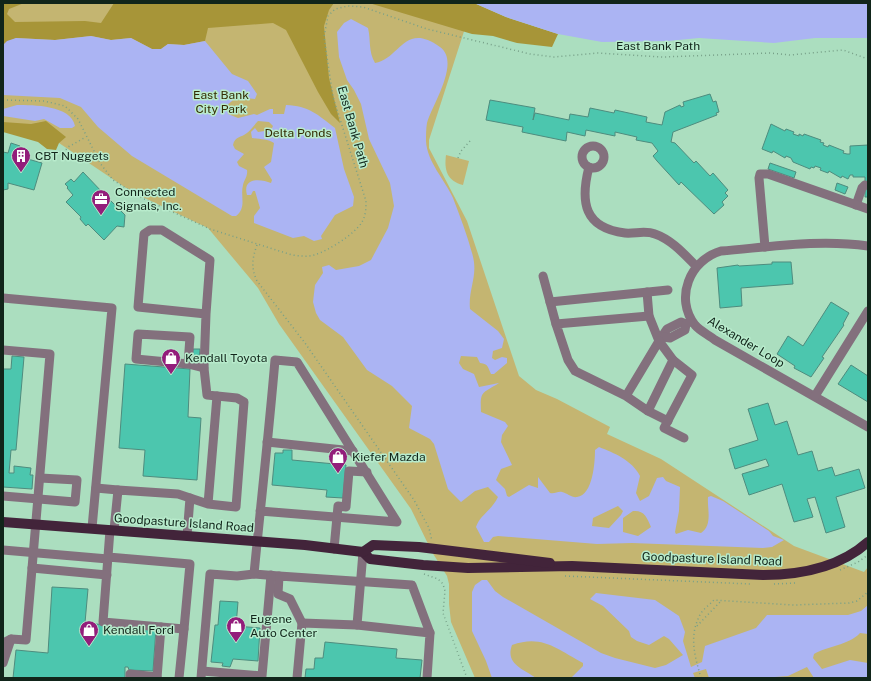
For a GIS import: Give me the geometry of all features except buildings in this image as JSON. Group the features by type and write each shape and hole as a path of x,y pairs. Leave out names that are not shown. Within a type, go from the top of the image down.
{"main road":[{"name":"Goodpasture Island Road","path":"3,522 257,541 363,552 370,559 424,565 468,568 572,566"},
{"name":"Goodpasture Island Road","path":"363,552 373,545 419,547 572,566 702,573 791,574 827,566 850,555 868,542"}],"street":[{"path":"589,167 584,186 584,198 588,212 599,224 613,230 626,233 641,232 660,236 679,249 696,266 708,256 721,251 831,242 868,246"},
{"path":"765,247 759,178 760,174 768,174 868,209"},
{"path":"856,205 862,188 865,185"},
{"path":"96,488 178,494 208,504 236,507 244,402 237,398 207,395 204,368 210,260 162,230 150,230 144,234 138,307 206,314"},
{"name":"Alexander Loop","path":"696,266 690,276 686,293 689,322 716,340 868,427"},
{"path":"543,276 556,324 568,360 575,371 626,396 668,422"},
{"path":"550,302 668,290"},
{"path":"647,292 649,316 661,339 673,360 692,375 664,428 684,438"},
{"path":"3,298 112,308 92,528"},
{"path":"815,396 868,311"},
{"path":"556,324 649,316"},
{"path":"661,339 670,338 684,330 689,322"},
{"path":"188,364 190,337 138,334 136,359 188,364 204,368"},
{"path":"626,396 661,339"},
{"path":"3,350 50,354 26,640 7,641 3,663"},
{"path":"254,574 260,511 268,442 275,360 297,362 397,522 260,511"},
{"path":"648,410 673,360"},
{"path":"208,504 217,396"},
{"path":"268,442 353,451"},
{"path":"334,549 338,506 346,507 349,471 367,472"},
{"path":"3,496 75,502 77,480 40,478"},
{"path":"118,490 106,575 103,622 184,629"},
{"path":"187,536 190,498"},
{"path":"3,550 190,564 179,678"},
{"path":"357,625 363,552"},
{"path":"32,568 106,575"},
{"path":"275,575 262,676 202,674 210,574 237,576 254,574 275,575 412,585 430,633 427,678"},
{"path":"275,575 278,594 290,599 302,623 296,678"},
{"path":"302,623 357,625 430,633"},
{"path":"130,678 130,674 157,677 161,627"}],"path":[{"name":"East Bank Path","path":"3,100 44,102 65,106 78,119 100,163 113,180 142,198 210,229 257,245 292,255 304,256 315,255 354,232 362,222 366,211 364,193 333,97 324,37 328,16 335,9 348,6 363,7 453,36 530,54 554,57 598,53 662,56 747,54 790,55 843,50 868,59"},
{"path":"62,156 68,147 86,137"},
{"path":"458,158 461,151 471,140"},
{"path":"257,245 252,258 252,270 257,281 305,343 414,500 429,528 434,545"},
{"path":"423,574 438,579 444,584 445,591 443,613 467,678"},
{"path":"701,678 696,662 693,641 699,616 714,600 720,602 794,605 849,603 857,601 868,592"},
{"path":"696,627 720,602"}],"green space":[{"name":"Delta Ponds","path":"3,3 420,3 467,22 429,140 429,148 467,221 519,376 536,390 557,399 610,427 607,434 661,459 794,546 864,572 868,567 868,678 475,678 451,622 449,584 447,576 432,552 411,509 279,324 258,288 208,228 132,192 59,143 3,131"},
{"path":"446,155 469,161 463,185 453,181 450,178 446,170"}],"shaded area":[{"path":"3,3 24,3 9,9 7,14 15,22 85,21 101,23 114,3 334,3 329,10 324,26 329,78 340,123 331,114 318,92 286,30 273,23 208,28 205,41 184,45 168,44 161,49 152,49 131,38 111,40 91,36 55,40 16,38 3,45"},
{"path":"369,3 474,3 506,17 558,34 552,47 517,43 493,36 472,34"},
{"path":"46,121 66,137 59,143 56,150 47,149 38,142 3,132 3,122 31,124"}],"water":[{"path":"474,3 868,3 868,38 815,38 774,43 699,38 668,41 602,42 558,34 506,17"},
{"path":"351,19 368,28 370,50 375,63 391,55 403,44 418,38 428,40 440,47 446,54 448,63 443,84 427,123 427,149 433,164 450,191 472,253 474,261 474,275 470,294 470,309 498,331 504,339 502,348 493,351 492,358 495,360 502,357 507,358 507,363 494,374 491,374 487,365 480,363 477,357 461,356 459,363 463,369 474,374 479,387 499,383 483,393 481,400 481,412 505,422 508,426 502,435 501,442 512,465 501,469 496,480 505,489 507,496 509,497 529,485 538,488 538,477 550,493 562,492 575,497 582,495 590,484 594,470 595,450 599,447 627,461 637,470 640,476 636,493 640,501 649,496 657,478 663,477 666,481 680,487 676,534 688,530 701,533 705,530 709,516 708,497 711,496 723,501 769,531 773,536 784,540 772,547 763,548 632,543 597,544 498,536 493,537 489,542 484,542 476,527 480,519 498,497 488,487 475,491 461,502 448,489 434,444 430,439 409,428 412,406 392,386 367,370 343,337 320,320 313,302 315,285 323,273 322,267 329,265 336,270 359,266 371,260 388,228 394,206 390,183 369,139 361,104 347,80 339,57 337,32 344,23","holes":["618,506 623,511 609,528 592,526 593,518","633,511 637,511 645,515 651,527 638,536 623,532 623,518"]},
{"path":"91,36 111,40 131,38 152,49 161,49 168,44 184,45 205,41 232,74 248,81 257,94 255,99 237,97 227,105 228,114 238,118 254,114 257,115 273,109 273,114 284,114 286,105 294,106 307,109 335,128 344,169 354,197 353,206 335,215 321,236 322,239 314,241 304,236 293,238 254,223 254,216 260,208 255,191 253,191 251,195 247,195 247,185 250,182 258,180 271,183 272,180 264,167 271,162 274,143 252,138 251,132 255,128 258,132 271,130 273,126 269,122 258,121 245,135 234,142 233,145 235,149 244,154 237,162 239,166 247,170 247,172 242,189 241,209 236,216 232,216 132,156 98,127 81,107 60,98 3,95 3,45 7,41 16,38 55,40"},
{"path":"17,105 41,106 59,110 72,119 75,126 72,128 60,128 44,119 35,121 3,116 3,109"},
{"path":"482,580 487,580 495,591 503,597 601,653 655,668 666,665 683,655 669,639 664,636 649,645 637,641 631,637 629,631 603,606 590,599 596,593 655,600 679,616 685,632 683,641 691,667 702,662 705,646 756,628 767,615 848,615 861,611 868,605 868,634 860,633 844,643 814,654 813,658 822,669 850,660 868,663 868,678 814,678 807,667 788,676 762,678 709,678 706,669 693,673 695,678 571,678 583,666 583,663 557,648 541,642 532,641 512,645 510,652 516,665 536,678 492,678 472,631 472,592 475,585"}],"place":[{"name":"CBT Nuggets","path":"21,173"},
{"name":"Connected Signals, Inc.","path":"101,216"},
{"name":"Kendall Toyota","path":"171,375"},
{"name":"Kiefer Mazda","path":"338,474"},
{"name":"Eugene Auto Center","path":"236,643"},
{"name":"Kendall Ford","path":"89,647"}],"park label":[{"name":"East Bank City Park","path":"221,102"}]}
